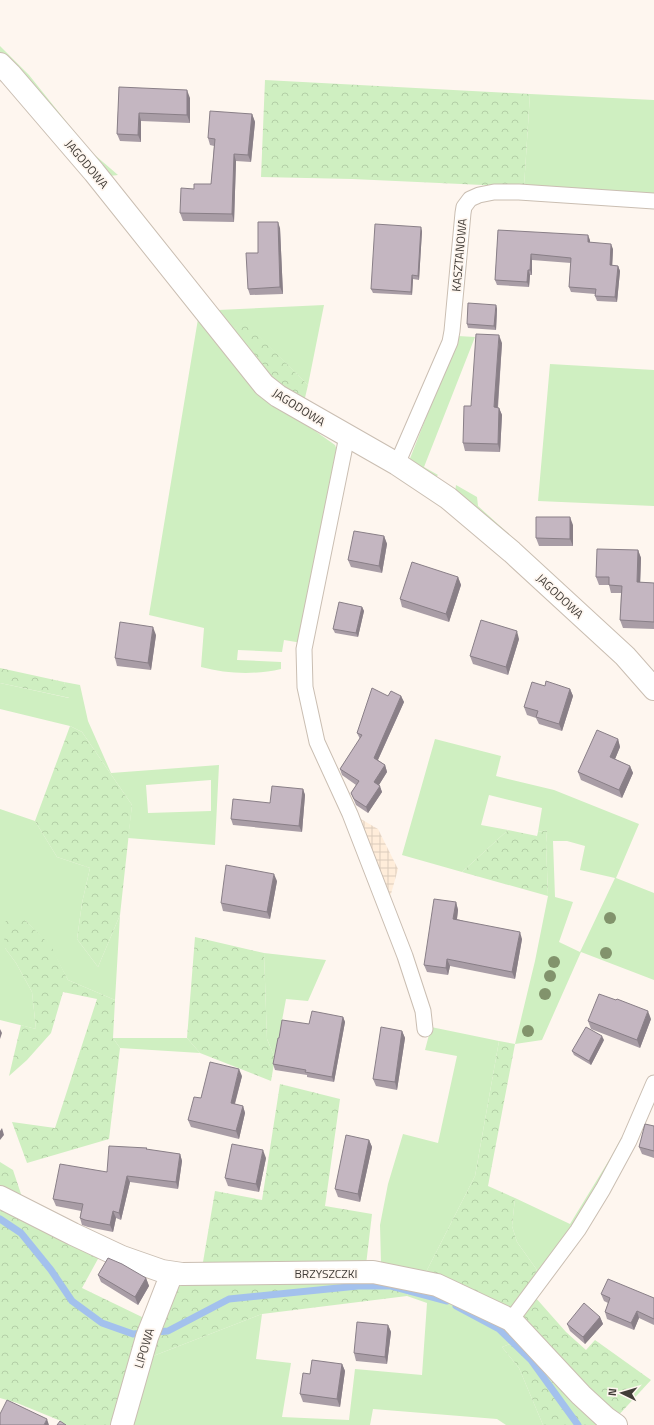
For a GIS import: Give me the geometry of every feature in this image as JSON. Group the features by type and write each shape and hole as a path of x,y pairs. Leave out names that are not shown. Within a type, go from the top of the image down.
{"street":[{"name":"JAGODOWA","path":"0,64 94,172 264,385 278,396 397,464 448,498 489,532 625,656 654,689"},
{"name":"BRZYSZCZKI","path":"0,1196 72,1234 122,1257 150,1268 172,1273 373,1272 437,1285 511,1320 581,1395 616,1425"},
{"name":"LIPOWA","path":"122,1425 147,1337 172,1273"}],"lane":[{"name":"KASZTANOWA","path":"397,464 450,342 462,213 464,207 470,199 486,193 519,192 654,201"},
{"path":"347,436 304,649 306,687 317,742 350,814 405,956 423,1011 426,1029"},
{"path":"511,1320 578,1230 603,1189 629,1141 654,1083"}],"shaded area":[{"path":"354,815 378,829 398,869 391,894 387,896"}],"green space":[{"path":"0,46 29,75 89,150 118,175 101,177 0,56"},
{"path":"265,80 530,94 524,187 352,179 261,177"},
{"path":"530,94 654,100 654,195 524,187"},
{"path":"324,305 308,385 244,322 230,333 218,310"},
{"path":"198,319 294,416 335,445 338,453 302,643 284,640 282,652 238,650 237,660 281,662 281,669 241,673 201,667 204,628 149,615"},
{"path":"244,321 308,385 304,402 292,398 230,333"},
{"path":"458,336 475,337 424,467 438,475 434,479 409,461"},
{"path":"550,364 654,370 654,506 538,501"},
{"path":"456,485 477,497 478,506 565,585 562,588 455,493"},
{"path":"0,668 64,682 70,698 0,683"},
{"path":"64,682 80,685 88,721 111,773 219,765 215,845 128,838 132,805 82,732 70,726 0,709 0,683 69,698","holes":["211,780 211,811 148,813 146,785"]},
{"path":"70,726 82,732 132,805 120,915 98,967 77,939 82,903 90,868 57,857 35,821"},
{"path":"435,739 501,756 496,776 554,790 639,824 616,878 654,893 654,980 581,952 542,1040 515,1044 535,961 548,896 547,830 538,832 542,808 489,795 481,825 508,830 462,872 402,855","holes":["553,841 567,841 585,846 580,870 615,878 580,952 559,942 573,902 555,897"]},
{"path":"0,809 35,821 57,857 90,868 82,903 77,939 98,967 120,915 115,1000 68,980 50,946 25,920 5,948 16,963 32,992 36,1029 0,1020"},
{"path":"508,830 537,836 538,832 547,830 548,896 462,872"},
{"path":"9,917 25,920 51,946 68,980 115,1000 113,1038 120,1048 109,1139 27,1163 12,1122 55,1128 97,999 63,992 51,1033 27,1060 9,1076 21,1025 36,1029 32,992 16,963 5,948 3,925"},
{"path":"195,937 264,953 267,1039 275,1058 271,1081 200,1053 187,1038"},
{"path":"264,953 326,960 308,1001 286,999 275,1058 267,1039"},
{"path":"431,1027 499,1041 475,1176 425,1274 381,1263 380,1225 388,1184 403,1134 438,1143 457,1056 425,1050"},
{"path":"113,1038 187,1038 200,1053 120,1048"},
{"path":"499,1041 515,1044 488,1186 515,1198 512,1226 517,1242 537,1270 519,1299 512,1305 497,1305 425,1274 475,1176"},
{"path":"280,1084 340,1099 325,1206 372,1214 366,1265 203,1267 215,1191 262,1200"},
{"path":"644,1096 592,1199 514,1307 507,1308 497,1305 537,1270 517,1242 512,1226 515,1198 570,1224 611,1157"},
{"path":"0,1162 13,1170 23,1200 0,1190"},
{"path":"0,1205 99,1257 82,1288 144,1318 115,1425 65,1425 61,1421 17,1403 0,1398"},
{"path":"382,1279 409,1284 407,1296 262,1314 148,1358 170,1293 185,1281"},
{"path":"409,1284 499,1323 520,1340 502,1347 519,1368 543,1425 506,1425 497,1419 373,1409 370,1425 128,1425 148,1358 262,1314 256,1359 291,1363 282,1417 349,1420 355,1369 422,1375 427,1303 407,1296"},
{"path":"535,1297 566,1332 586,1350 595,1340 651,1380 616,1418 522,1316"},
{"path":"520,1340 598,1425 543,1425 519,1368 502,1347"}],"building":[{"path":"119,87 187,90 187,115 139,113 138,135 117,134"},
{"path":"210,111 252,114 248,155 234,154 232,214 180,213 181,188 194,189 194,184 211,184 215,139 208,138"},
{"path":"258,222 278,222 280,287 248,289 246,253 258,253"},
{"path":"375,224 421,227 418,276 412,275 411,292 371,289"},
{"path":"498,230 588,235 588,242 611,244 610,265 618,266 615,297 595,296 596,289 569,287 571,258 531,254 530,270 528,270 527,282 495,280"},
{"path":"468,303 496,305 494,326 467,324"},
{"path":"476,334 499,335 494,407 499,408 498,444 463,443 464,406 471,406"},
{"path":"536,517 570,517 570,539 536,538"},
{"path":"354,531 384,536 379,566 348,560"},
{"path":"597,549 638,550 637,582 654,583 654,622 620,620 622,586 609,585 609,577 596,577"},
{"path":"412,562 458,577 446,614 400,599"},
{"path":"339,602 362,607 356,633 333,629"},
{"path":"481,620 517,631 506,667 470,656"},
{"path":"120,622 153,627 148,663 115,658"},
{"path":"546,681 570,689 559,724 536,717 538,711 524,707 532,682 545,686"},
{"path":"372,688 388,696 391,691 401,696 374,758 385,765 374,782 380,786 366,807 354,799 351,793 359,781 340,769 362,735 357,733"},
{"path":"597,730 618,739 610,757 630,766 619,790 578,772"},
{"path":"272,786 303,789 299,826 231,819 233,799 270,803"},
{"path":"226,865 274,874 267,912 221,903"},
{"path":"434,899 456,902 453,919 520,932 512,972 447,959 446,968 424,965"},
{"path":"599,994 648,1011 637,1040 588,1021"},
{"path":"312,1011 343,1017 332,1077 305,1072 306,1070 273,1064 282,1020 309,1024"},
{"path":"381,1027 402,1031 395,1082 373,1079"},
{"path":"586,1027 602,1036 589,1061 572,1051"},
{"path":"210,1062 239,1069 231,1103 243,1106 236,1131 188,1120 194,1097 201,1098"},
{"path":"645,1124 654,1126 654,1151 639,1147"},
{"path":"346,1135 369,1140 358,1194 335,1189"},
{"path":"232,1144 263,1150 256,1184 225,1178"},
{"path":"109,1146 147,1148 146,1149 180,1154 176,1182 127,1176 119,1213 113,1211 110,1225 80,1218 83,1204 53,1199 60,1164 107,1172"},
{"path":"108,1258 122,1264 146,1278 135,1297 98,1275"},
{"path":"608,1279 654,1298 654,1319 637,1311 631,1323 605,1312 610,1298 601,1294"},
{"path":"584,1303 600,1317 583,1337 567,1324"},
{"path":"357,1322 388,1325 385,1357 354,1353"},
{"path":"312,1360 342,1364 337,1399 300,1394 303,1373 310,1374"},
{"path":"7,1400 47,1419 44,1425 0,1425 0,1414"},
{"path":"60,1421 66,1425 57,1425"}],"waterway":[{"path":"0,1219 21,1233 51,1270 72,1301 102,1323 133,1334 168,1331 229,1299 358,1286 391,1286 447,1301"},
{"path":"456,1306 499,1329 531,1360 578,1425"}]}
